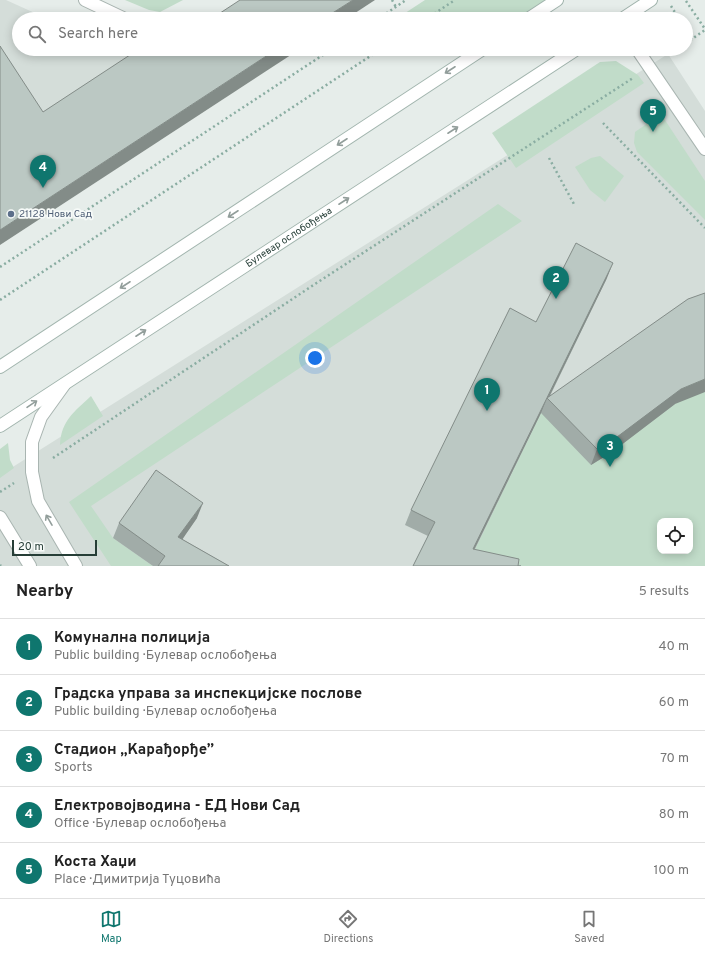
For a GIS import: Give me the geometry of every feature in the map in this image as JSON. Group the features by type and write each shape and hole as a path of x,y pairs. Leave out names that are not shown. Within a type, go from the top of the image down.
{"main road":[{"path":"85,0 110,12"},
{"path":"536,12 546,4 557,0"},
{"path":"633,12 651,0"},
{"path":"0,367 472,56"},
{"name":"Булевар ослобођења","path":"0,426 566,56"},
{"path":"642,56 705,149"},
{"path":"66,382 41,417 32,442 32,472 38,501 76,566"},
{"path":"0,517 30,566"}],"path":[{"path":"392,0 396,7"},
{"path":"388,12 406,0"},
{"path":"437,12 455,0"},
{"path":"667,0 675,12"},
{"path":"686,1 705,29 693,38"},
{"path":"0,266 321,56"},
{"path":"0,300 370,56"},
{"path":"0,492 322,279 666,56"},
{"path":"603,123 705,228"},
{"path":"549,158 576,206"}],"shaded area":[{"path":"0,0 6,0 33,12 12,12 12,56 131,56 143,61 36,131 0,76"},
{"path":"665,56 669,56 705,111 705,566 0,566 0,475"}],"green space":[{"path":"125,0 183,0 160,12 149,10"},
{"path":"425,0 547,0 535,12 407,12"},
{"path":"616,61 638,75 644,83 516,168 492,133 600,62"},
{"path":"661,114 705,181 705,220 637,152 634,143 635,132"},
{"path":"600,156 624,176 605,202 590,190 575,167 591,158"},
{"path":"498,204 522,221 91,506 113,538 153,566 111,566 69,502"},
{"path":"705,306 705,566 467,566 541,413"},
{"path":"91,396 103,416 60,445 63,429 66,423 74,412"},
{"path":"8,443 10,460 14,468 0,478 0,449"}],"building":[{"path":"240,0 353,0 334,12 222,12"},
{"path":"0,46 43,112 128,56 266,56 0,230"},
{"path":"576,243 613,263 473,549 519,559 518,566 413,566 435,522 411,510 510,308 536,322"},
{"path":"705,293 705,379 681,389 617,437 597,449 547,398 688,299"},
{"path":"156,470 203,503 178,537 229,566 158,566 165,556 119,523"}],"place":[{"name":"Коста Хаџи","path":"653,132"},
{"name":"Електровојводина - ЕД Нови Сад","path":"43,188"},
{"name":"21128 Нови Сад","path":"11,214"},
{"name":"Градска управа за инспекцијске послове","path":"556,299"},
{"name":"Комунална полиција","path":"487,411"},
{"name":"Стадион „Карађорђе”","path":"610,467"}]}
